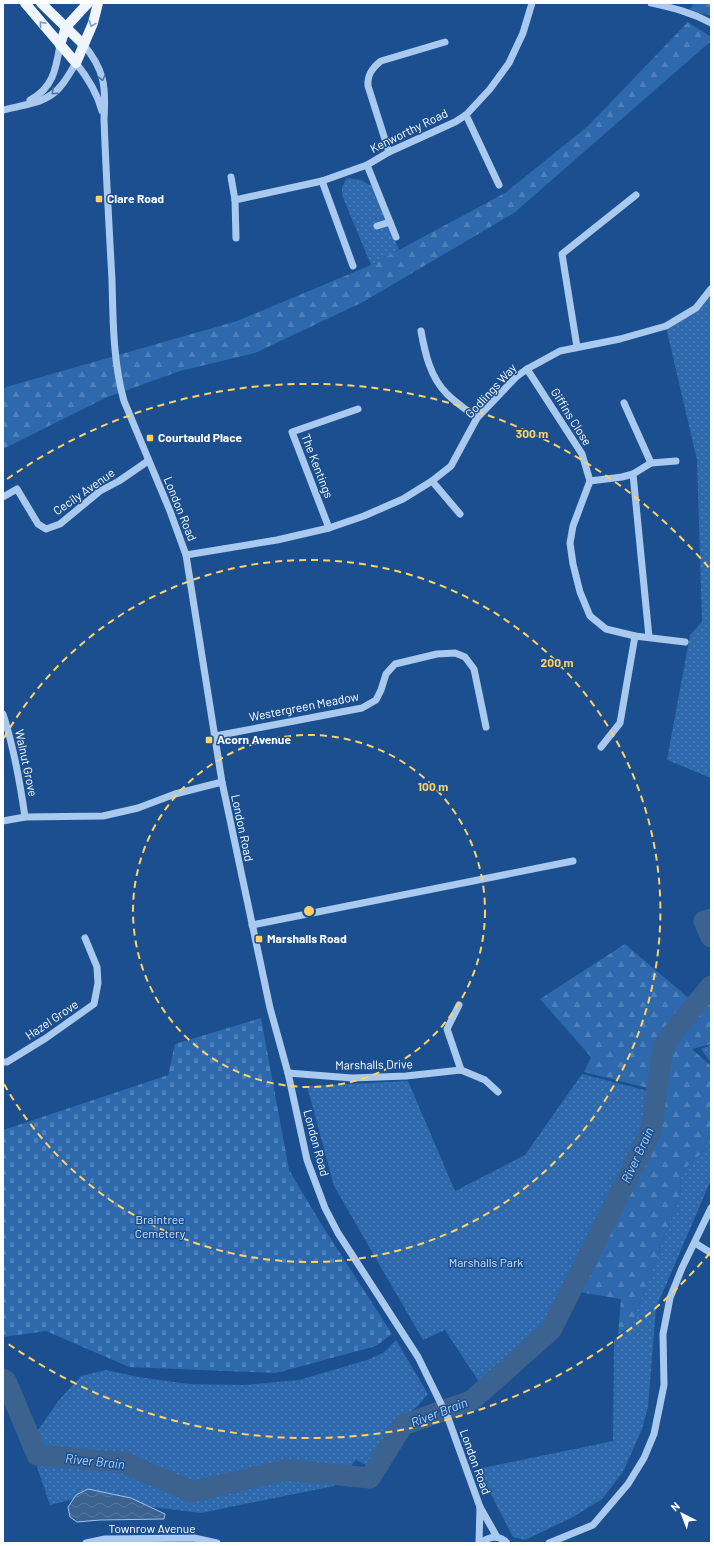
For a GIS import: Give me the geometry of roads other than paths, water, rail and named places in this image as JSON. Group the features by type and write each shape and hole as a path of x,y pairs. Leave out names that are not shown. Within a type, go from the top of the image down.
{"main road":[{"path":"25,3 76,63 93,22 98,3"},
{"path":"40,3 83,44"},
{"path":"60,45 66,27 88,3"}],"street":[{"name":"Kenworthy Road","path":"235,200 322,181 367,165 389,152 455,122 466,115 490,88 509,63 523,33 532,3"},
{"path":"651,3 694,14 711,23"},
{"path":"389,152 368,86 369,75 376,64 381,61 445,42"},
{"name":"London Road","path":"83,44 98,63 103,76 116,350 120,385 124,401 170,511 186,555 222,782 270,1008 288,1073 307,1160 324,1208 338,1233 418,1357 448,1418 480,1507 497,1537"},
{"path":"21,105 40,95 47,87 56,67 60,45"},
{"path":"3,110 42,100 53,94 67,78 76,63"},
{"name":"London Road","path":"76,63 93,86 99,99 104,119"},
{"path":"466,115 499,185"},
{"path":"367,165 396,237"},
{"path":"231,177 235,200 236,238"},
{"path":"322,181 353,266"},
{"path":"577,347 562,254 636,194"},
{"path":"377,226 390,222"},
{"name":"Godlings Way","path":"186,555 277,540 329,528 364,516 404,498 432,482 451,466 477,418 516,377 527,368 560,350 620,339 666,326 696,308 711,288"},
{"path":"421,331 427,359 436,380 447,394 477,418"},
{"name":"Giffins Close","path":"527,368 582,454 590,481"},
{"path":"624,403 651,463"},
{"name":"The Kentings","path":"329,528 292,432 358,409"},
{"name":"Cecily Avenue","path":"3,497 17,489 38,524 46,529 60,524 100,491 119,481 148,460"},
{"path":"676,461 651,463 633,474 590,481 573,526 570,543 573,564 580,592 590,616 606,629 635,636 685,642"},
{"path":"633,474 649,638"},
{"path":"432,482 460,514"},
{"path":"601,747 620,723 635,636"},
{"name":"Westergreen Meadow","path":"215,736 362,708 376,700 386,674 395,664 437,654 455,653 465,657 474,670 486,727"},
{"name":"Walnut Grove","path":"3,714 10,734 17,766 25,816"},
{"path":"3,821 25,816 102,816 138,808 175,794 222,782"},
{"path":"252,925 573,861"},
{"name":"Hazel Grove","path":"3,1062 7,1062 46,1038 94,1004 98,983 97,966 85,938"},
{"path":"459,1005 447,1029 461,1070"},
{"name":"Marshalls Drive","path":"288,1073 352,1078 406,1076 461,1070 485,1080 498,1092"},
{"path":"549,1543 593,1525 628,1484 644,1458 654,1434 664,1385 663,1334 670,1298 682,1268 711,1208"},
{"path":"695,1243 711,1253"},
{"name":"London Road","path":"479,1543 480,1507"},
{"path":"479,1543 487,1538 497,1537 508,1542"},
{"name":"Townrow Avenue","path":"86,1543 105,1539 217,1543"}],"water":[{"path":"88,1489 131,1498 165,1514 164,1519 100,1520 77,1522 70,1517 68,1507 76,1495"}],"waterway":[{"name":"River Brain","path":"711,919 704,921 711,937"},
{"name":"River Brain","path":"3,1379 6,1381 37,1455 125,1463 192,1492 286,1470 370,1478 403,1425 471,1401 551,1330 651,1131 663,1047 711,986"}],"place":[{"name":"Clare Road","path":"99,199"},
{"name":"Courtauld Place","path":"150,438"},
{"name":"Acorn Avenue","path":"209,740"},
{"name":"Marshalls Road","path":"259,939"}],"park label":[{"name":"Braintree Cemetery","path":"160,1227"},
{"name":"Marshalls Park","path":"486,1263"}]}
